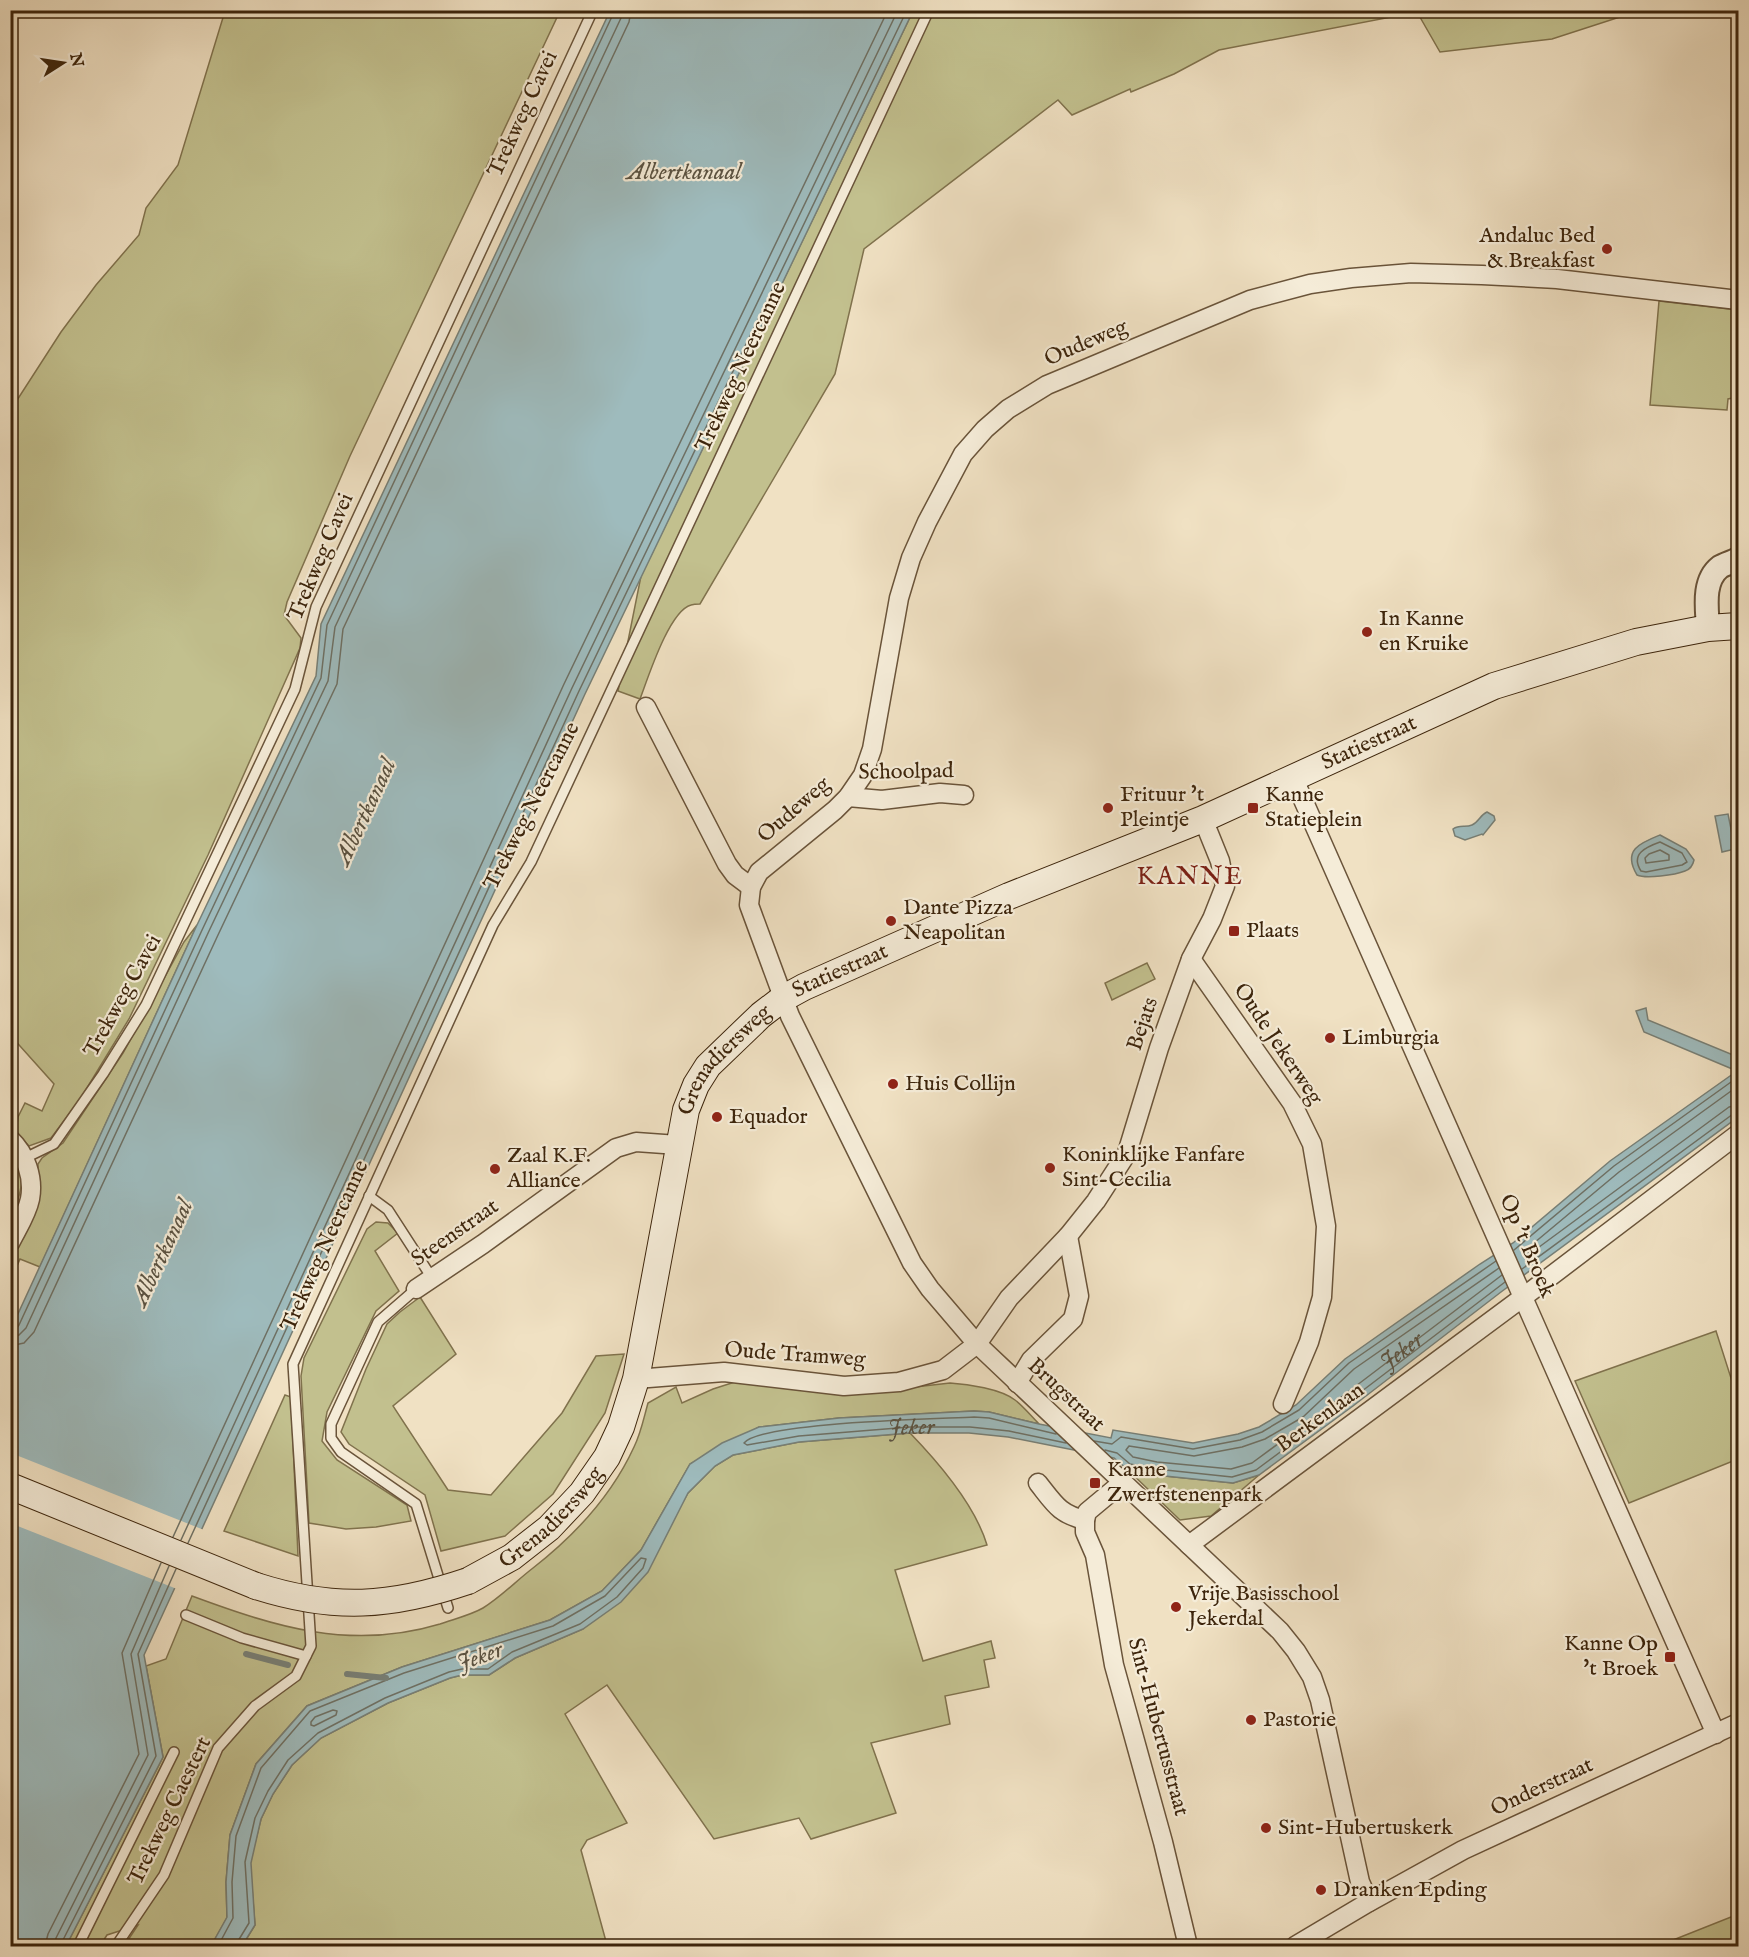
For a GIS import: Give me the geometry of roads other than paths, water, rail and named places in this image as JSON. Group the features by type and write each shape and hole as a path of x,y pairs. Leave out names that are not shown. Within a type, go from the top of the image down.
{"main road":[{"name":"Statiestraat","path":"782,999 804,987 1009,896 1203,819 1494,686 1636,642 1708,628 1738,626"},
{"name":"Grenadiersweg","path":"10,1486 256,1586 289,1597 326,1602 366,1603 411,1598 468,1581 512,1557 549,1528 582,1493 607,1457 621,1427 636,1379 686,1110 708,1066 761,1015 782,999"}],"street":[{"name":"Oudeweg","path":"751,887 759,872 848,797 863,775 872,748 899,598 911,558 927,522 963,454 985,429 1008,409 1047,385 1250,300 1310,285 1351,278 1411,273 1557,279 1738,300"},
{"path":"1708,628 1707,592 1711,581 1719,568 1738,559"},
{"path":"646,707 731,870 751,887 749,905 782,999"},
{"name":"Op 't Broek","path":"1293,777 1716,1734"},
{"name":"Schoolpad","path":"848,797 882,800 940,793 964,795"},
{"name":"Bejats","path":"977,1344 1009,1298 1068,1236 1096,1201 1127,1153 1159,1048 1191,959 1212,920 1225,886 1220,861 1203,819"},
{"name":"Oude Jekerweg","path":"1191,959 1292,1103 1312,1144 1326,1226 1323,1297 1309,1342 1283,1404"},
{"name":"Brugstraat","path":"782,999 912,1263 930,1289 977,1344 1280,1631 1296,1651 1311,1677 1320,1700 1360,1882 1369,1902"},
{"name":"Berkenlaan","path":"1189,1545 1520,1292 1738,1134"},
{"path":"10,1139 26,1158 31,1184 30,1201 10,1243"},
{"name":"Steenstraat","path":"416,1289 616,1148 636,1142 678,1145"},
{"path":"1017,1383 1031,1360 1073,1319 1079,1296 1068,1236"},
{"name":"Oude Tramweg","path":"636,1379 724,1372 844,1386 899,1382 943,1370 977,1344"},
{"path":"1038,1483 1057,1507 1070,1517 1085,1520 1088,1512 1123,1482"},
{"name":"Sint-Hubertusstraat","path":"1085,1520 1085,1532 1095,1555 1114,1665 1163,1842 1188,1947"},
{"name":"Onderstraat","path":"1295,1947 1369,1902 1463,1850 1738,1723"}],"lane":[{"name":"Trekweg Cavei","path":"26,1158 54,1144 103,1074 146,1005 295,689 316,607 592,10"},
{"name":"Trekweg Neercanne","path":"311,1646 293,1364 493,925 531,862 929,10"},
{"path":"369,1196 388,1210 432,1278"},
{"path":"416,1289 378,1322 331,1424 331,1438 340,1452 416,1504 448,1608"},
{"path":"186,1615 242,1638 306,1656"},
{"name":"Trekweg Caestert","path":"116,1947 164,1875 218,1748 255,1706 296,1676 311,1646"},
{"path":"78,1947 174,1752"}],"water":[{"name":"Albertkanaal","path":"610,11 913,11 585,694 144,1655 163,1757 66,1946 11,1946 11,1329 197,925 316,676 321,624"},
{"path":"1487,812 1494,816 1495,820 1483,835 1465,840 1455,836 1453,829 1472,825"},
{"path":"1728,814 1735,849 1722,852 1715,816"},
{"path":"1660,835 1686,849 1694,860 1692,865 1687,870 1675,874 1654,877 1637,875 1631,859 1632,853 1646,841"},
{"name":"Jeker","path":"1646,1008 1648,1020 1738,1057 1738,1117 1259,1475 1233,1483 1155,1475 1127,1469 1114,1458 1008,1437 969,1433 910,1433 799,1442 733,1455 715,1466 688,1493 648,1572 621,1602 583,1629 515,1658 489,1675 462,1675 450,1678 388,1703 321,1738 292,1765 273,1794 261,1819 251,1863 255,1925 242,1946 211,1946 227,1917 226,1882 230,1835 256,1764 307,1706 402,1667 550,1620 602,1591 641,1550 690,1464 722,1443 759,1427 839,1418 974,1411 989,1412 1111,1438 1113,1430 1193,1443 1238,1434 1259,1427 1296,1405 1345,1359 1513,1243 1610,1161 1737,1071 1644,1032 1636,1011"}],"waterway":[{"path":"246,1654 288,1665"},
{"path":"347,1674 386,1678"}],"place":[{"name":"Andaluc Bed & Breakfast","path":"1607,249"},
{"name":"In Kanne en Kruike","path":"1367,632"},
{"name":"Frituur 't Pleintje","path":"1108,808"},
{"name":"Kanne Statieplein","path":"1253,808"},
{"name":"Dante Pizza Neapolitan","path":"891,921"},
{"name":"Plaats","path":"1234,931"},
{"name":"Limburgia","path":"1330,1038"},
{"name":"Huis Collijn","path":"893,1084"},
{"name":"Equador","path":"717,1117"},
{"name":"Koninklijke Fanfare Sint-Cecilia","path":"1050,1168"},
{"name":"Zaal K.F. Alliance","path":"495,1169"},
{"name":"Kanne Zwerfstenenpark","path":"1095,1483"},
{"name":"Vrije Basisschool Jekerdal","path":"1176,1607"},
{"name":"Kanne Op 't Broek","path":"1670,1657"},
{"name":"Pastorie","path":"1251,1720"},
{"name":"Sint-Hubertuskerk","path":"1266,1828"},
{"name":"Dranken Epding","path":"1321,1890"}],"district":[{"name":"KANNE","path":"1190,876"}]}
